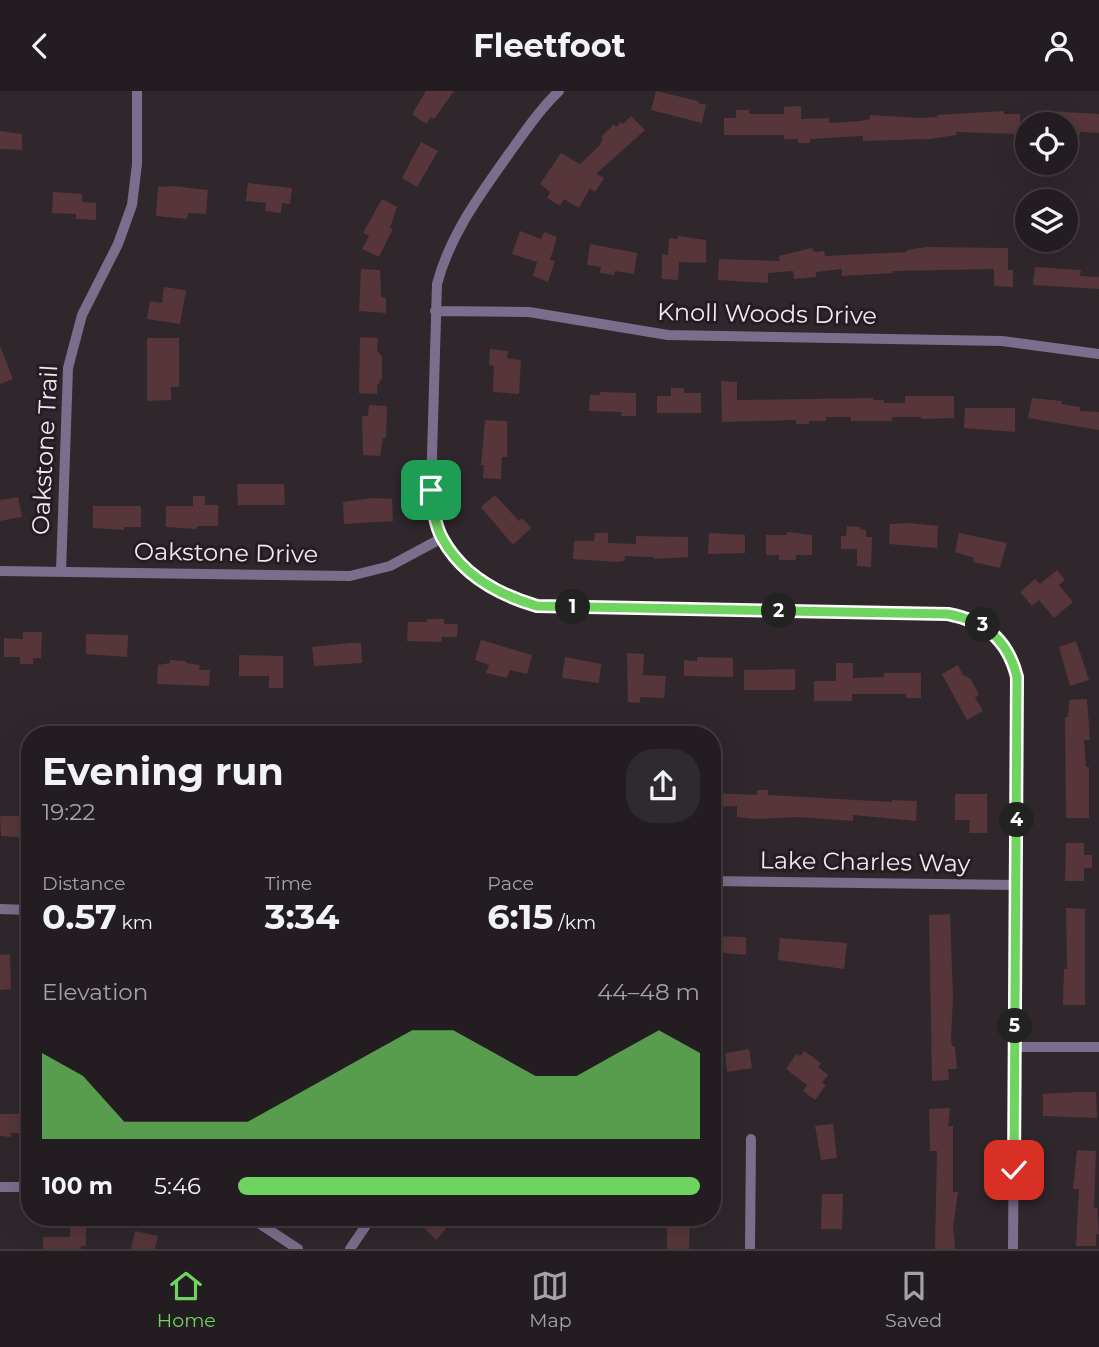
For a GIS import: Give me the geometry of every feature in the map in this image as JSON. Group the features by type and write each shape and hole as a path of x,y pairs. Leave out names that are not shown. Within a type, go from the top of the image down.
{"street":[{"name":"Oakstone Trail","path":"61,572 68,368 82,315 118,244 132,205 137,164 137,91"},
{"path":"559,91 531,123 459,226 443,261 437,284 435,310 431,490 434,515 442,538 483,584 509,598 537,606 948,614 965,617 983,625 1006,647 1017,677 1013,1249"},
{"name":"Knoll Woods Drive","path":"435,310 529,312 668,335 1002,341 1099,354"},
{"name":"Oakstone Drive","path":"0,571 350,576 390,566 442,538"},
{"name":"Lake Charles Way","path":"721,881 1016,885"},
{"path":"0,909 21,909"},
{"path":"1015,1047 1099,1047"},
{"path":"750,1249 751,1139"},
{"path":"0,1187 21,1187"},
{"path":"263,1226 299,1249"},
{"path":"350,1249 366,1226"}],"building":[{"path":"426,91 454,91 434,119 431,117 426,124 412,114"},
{"path":"656,91 706,105 702,123 651,110"},
{"path":"801,106 801,119 829,118 829,123 861,121 870,119 870,115 921,118 1004,111 1004,114 1015,114 1015,134 956,132 957,135 929,139 863,141 863,136 810,139 810,143 798,143 798,139 784,139 784,135 724,135 724,118 736,118 736,110 749,110 749,114 784,114 784,107"},
{"path":"1078,113 1099,114 1099,133 1080,132 1080,135"},
{"path":"631,116 645,130 596,174 604,178 595,192 590,188 579,208 564,199 560,206 547,198 550,192 540,184 561,153 580,164 599,146 603,139 601,137 614,124 616,127 621,122 623,124"},
{"path":"0,131 22,134 22,150 0,149"},
{"path":"421,142 438,151 417,187 402,178"},
{"path":"248,183 292,188 290,204 282,203 281,213 265,211 266,203 246,201"},
{"path":"158,187 208,190 206,214 188,213 187,219 156,216"},
{"path":"53,192 82,194 82,202 96,203 96,220 76,219 76,214 52,213"},
{"path":"382,199 397,207 390,228 393,229 379,257 362,249 369,236 363,233"},
{"path":"520,231 541,239 544,232 557,237 550,260 555,261 548,282 533,276 537,262 512,254"},
{"path":"678,236 706,240 706,263 679,262 678,280 662,279 662,254 668,255 669,238 678,239"},
{"path":"590,244 637,253 634,274 615,271 614,275 600,273 601,267 587,265"},
{"path":"926,247 1008,248 1008,270 1013,270 1013,287 994,286 994,269 893,271 842,276 842,269 816,272 816,277 794,279 793,271 768,273 768,283 718,280 719,259 780,261 779,256 811,248 815,252 824,251 825,256 907,252"},
{"path":"1035,267 1081,270 1080,276 1099,277 1099,289 1033,285"},
{"path":"361,269 380,270 381,297 386,298 386,313 359,311"},
{"path":"164,287 186,290 180,324 147,319 150,301 162,303"},
{"path":"360,337 378,338 377,351 382,357 382,378 377,386 377,394 359,393"},
{"path":"147,338 179,338 179,387 171,387 171,400 147,401"},
{"path":"0,346 13,379 0,384"},
{"path":"490,349 508,351 507,358 521,360 519,394 493,392 494,366 489,365"},
{"path":"721,381 737,382 737,400 873,398 884,400 884,403 905,403 905,396 954,396 954,418 892,417 892,421 851,421 851,417 826,417 826,421 809,421 809,424 796,424 796,420 722,422"},
{"path":"671,388 684,388 684,393 701,393 701,413 657,413 657,396 671,396"},
{"path":"600,392 636,393 636,416 621,416 622,412 589,411 590,395 600,395"},
{"path":"1032,398 1062,401 1061,404 1080,407 1080,411 1099,412 1099,430 1028,418"},
{"path":"369,405 387,406 386,438 383,438 380,456 363,455 362,416 368,416"},
{"path":"965,408 1015,408 1015,432 964,428"},
{"path":"485,420 507,421 507,457 502,457 501,479 483,478 484,465 481,465"},
{"path":"237,484 284,484 285,505 238,505"},
{"path":"495,495 519,521 522,518 531,528 513,545 481,507"},
{"path":"193,496 205,496 205,505 218,505 218,526 197,526 197,529 166,527 166,506 193,506"},
{"path":"18,497 22,517 0,521 0,500"},
{"path":"372,498 392,499 393,521 344,524 343,502"},
{"path":"93,506 141,506 141,527 124,527 124,530 93,528"},
{"path":"890,524 938,526 937,548 889,544"},
{"path":"847,526 860,527 866,530 866,537 872,537 871,567 857,566 857,549 841,549 841,536 846,536"},
{"path":"787,532 812,535 812,555 796,555 796,560 779,560 779,555 766,555 766,535 787,535"},
{"path":"595,533 608,533 608,543 636,544 636,536 688,537 688,557 654,559 625,556 624,561 616,562 573,559 574,541 594,541"},
{"path":"709,533 745,535 745,553 708,554"},
{"path":"959,533 1007,543 1000,568 973,562 974,558 955,552"},
{"path":"1057,570 1065,580 1059,585 1073,602 1054,618 1039,600 1032,606 1020,592 1035,579 1040,584"},
{"path":"427,619 444,619 444,624 458,624 457,637 442,637 441,642 407,641 408,622 427,622"},
{"path":"23,632 42,632 41,658 33,658 33,664 20,664 20,657 4,657 4,638 23,639"},
{"path":"86,634 128,635 127,657 86,654"},
{"path":"481,640 532,655 527,674 510,670 507,678 486,673 489,665 475,660"},
{"path":"1076,641 1089,680 1070,686 1059,647"},
{"path":"361,643 362,663 314,666 312,647"},
{"path":"627,653 644,654 643,675 666,676 664,698 640,697 640,703 628,702"},
{"path":"239,655 283,656 283,688 269,688 269,676 239,676"},
{"path":"565,657 601,664 599,683 562,678"},
{"path":"697,657 733,658 733,677 684,676 684,660 697,661"},
{"path":"170,660 186,661 200,665 199,670 210,670 209,686 157,684 158,665 170,663"},
{"path":"836,663 853,663 853,678 884,677 884,673 921,673 921,698 906,698 906,694 852,694 852,701 814,701 814,681 836,681"},
{"path":"958,665 963,675 971,679 979,695 975,697 983,711 967,720 942,674"},
{"path":"795,669 795,690 744,690 744,670"},
{"path":"1087,699 1090,740 1084,740 1086,767 1089,767 1089,818 1066,818 1065,717 1068,717 1069,700"},
{"path":"757,790 768,790 768,795 917,801 916,821 853,815 853,821 800,817 754,819 737,817 737,806 721,807 721,793 757,795"},
{"path":"955,794 987,794 987,833 969,833 970,820 955,820"},
{"path":"0,816 21,816 21,837 1,836"},
{"path":"1066,843 1084,843 1084,855 1092,855 1092,868 1084,868 1084,881 1065,881"},
{"path":"1066,908 1085,909 1085,1005 1063,1005 1064,969 1067,969"},
{"path":"950,914 953,996 951,1039 952,1046 955,1046 957,1069 948,1069 949,1080 932,1081 929,915"},
{"path":"721,936 746,937 746,955 721,953"},
{"path":"780,938 847,943 844,969 778,960"},
{"path":"10,954 11,989 0,990 0,955"},
{"path":"749,1049 752,1068 727,1072 725,1053"},
{"path":"804,1051 821,1063 818,1067 828,1075 822,1083 826,1085 815,1100 803,1091 807,1085 786,1069 796,1054 800,1056"},
{"path":"1096,1092 1097,1118 1043,1116 1043,1094"},
{"path":"950,1108 948,1126 953,1126 953,1192 958,1192 953,1227 955,1249 935,1249 937,1151 930,1151 929,1109"},
{"path":"0,1114 21,1114 21,1133 11,1133 11,1137 0,1136"},
{"path":"833,1124 837,1158 821,1160 815,1126"},
{"path":"1077,1150 1096,1151 1094,1208 1097,1208 1099,1234 1096,1234 1096,1246 1076,1246 1079,1189 1073,1189"},
{"path":"822,1194 843,1194 842,1229 821,1229"},
{"path":"423,1226 448,1226 436,1240"},
{"path":"667,1226 690,1226 689,1249 667,1249"},
{"path":"70,1228 86,1228 86,1246 81,1246 81,1249 43,1249 43,1237 70,1237"},
{"path":"135,1231 158,1236 155,1249 131,1249"}],"route":[{"path":"431,490 434,515 442,538 462,563 483,584 509,598 537,606 948,614 965,617 983,625 996,635 1006,647 1017,677 1014,1170"}]}
